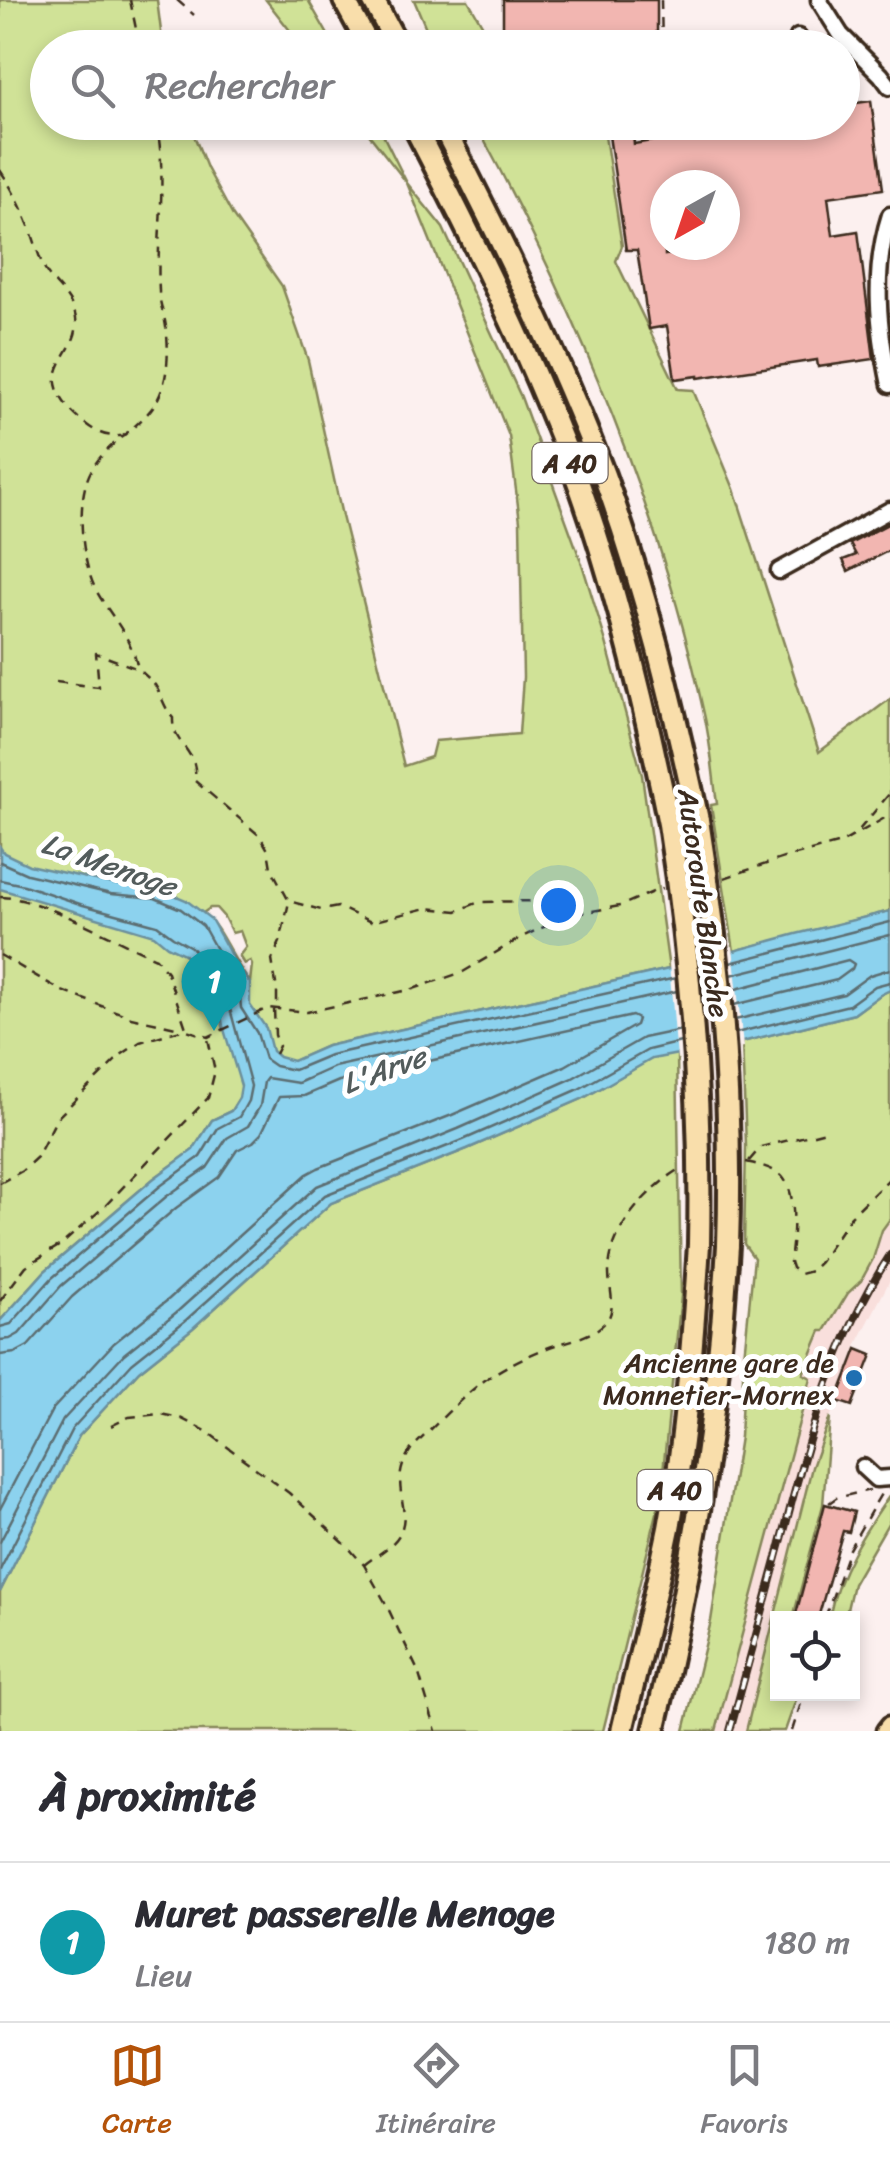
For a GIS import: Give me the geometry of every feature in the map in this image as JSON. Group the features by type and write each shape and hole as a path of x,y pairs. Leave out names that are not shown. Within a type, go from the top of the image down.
{"highway":[{"path":"344,0 360,30"},
{"path":"373,0 389,30"},
{"name":"Autoroute Blanche","path":"421,140 477,247 558,431 620,611 669,824 688,958 696,1045 700,1180 694,1338 669,1527 622,1731"},
{"name":"Autoroute Blanche","path":"449,140 531,302 605,478 646,605 679,730 698,820 718,951 726,1041 730,1178 722,1338 699,1520 654,1731"}],"street":[{"path":"819,0 833,30"},
{"path":"860,58 882,75 890,87"},
{"path":"890,215 878,274 879,314 890,385"},
{"path":"778,571 890,510"},
{"path":"862,1467 876,1479 888,1479"}],"path":[{"path":"130,0 136,30"},
{"path":"177,0 194,14"},
{"path":"662,0 662,30"},
{"path":"139,670 131,646 86,566 82,513 94,466 159,399 164,384 166,323 158,295 160,140"},
{"path":"0,170 13,191 48,276 74,307 74,340 56,371 59,392 82,422 108,436 122,436"},
{"path":"56,682 100,687 96,654 139,670 154,684 173,718 176,738 194,764 196,782 260,836 268,850 270,868 289,901 272,960 277,1004 208,1037"},
{"path":"855,834 890,793"},
{"path":"712,880 830,847 890,814"},
{"path":"272,1008 307,1012 413,989 463,972 524,936 570,917 620,906 660,888"},
{"path":"0,897 48,909 156,958 167,972 186,1030"},
{"path":"289,901 321,910 338,907 371,922 427,908 458,910 479,902 537,901 568,909 570,917"},
{"path":"0,955 62,991 131,1017 208,1037"},
{"path":"272,1008 279,1046 275,1054"},
{"path":"0,1183 22,1172 37,1157 58,1118 121,1055 140,1042 186,1030"},
{"path":"0,1301 26,1266 62,1244 106,1205 208,1098 215,1071 208,1037"},
{"path":"830,1130 761,1146 750,1163 782,1176 790,1192 790,1262 800,1274 811,1271 820,1262 850,1217 890,1178"},
{"path":"364,1565 397,1539 402,1530 399,1474 412,1448 490,1376 547,1348 589,1334 608,1319 612,1311 608,1270 628,1216 677,1170"},
{"path":"111,1426 129,1418 161,1414 180,1418 206,1431 289,1493 364,1565 418,1671 436,1731"},
{"path":"829,1504 836,1498 868,1491 888,1479"},
{"path":"828,1611 850,1548 888,1479"},
{"path":"792,1731 802,1701"}],"shaded area":[{"path":"890,1219 890,1280 858,1342 812,1467 776,1611 770,1611 770,1635 746,1731 716,1731 811,1379 803,1375 821,1330 825,1330 848,1293 861,1281 873,1259 882,1230"}],"green space":[{"path":"0,0 157,0 161,30 30,30 30,140 196,140 233,216 282,286 308,360 404,766 431,757 435,741 519,734 523,677 520,521 509,436 407,183 443,228 521,397 606,642 642,775 669,969 327,1046 293,1061 239,1098 231,1111 212,1120 193,1150 45,1271 0,1321","holes":["216,908 232,933 240,931 246,947 239,956 244,964 250,961 252,965 250,982 203,913"]},
{"path":"266,0 308,0 325,30 290,30"},
{"path":"414,0 468,0 485,30 427,30"},
{"path":"373,140 386,140 407,183"},
{"path":"484,140 606,140 622,246 616,261 678,389 693,390 734,489 819,752 890,699 890,911 734,951 711,805 717,804 706,725 663,560 580,337"},
{"path":"890,990 890,1219 861,1281 848,1293 825,1331 821,1331 803,1374 811,1378 716,1731 684,1731 711,1621 740,1437 754,1258 744,1244 742,1042 854,1014"},
{"path":"677,1053 681,1296 660,1501 603,1731 0,1731 0,1592 79,1436 139,1371 193,1328 331,1203 582,1099 651,1059"},
{"path":"830,1417 823,1505 795,1611 776,1611 812,1467"},
{"path":"890,1495 890,1520 853,1584 847,1611 831,1611 839,1585 870,1524"},
{"path":"770,1635 770,1701 796,1701 785,1731 746,1731"}],"water":[{"name":"L'Arve","path":"0,847 29,865 113,884 158,888 186,900 211,919 250,983 250,1005 266,1028 272,1051 293,1061 327,1046 669,969 890,911 890,990 854,1014 652,1059 582,1099 331,1203 193,1328 139,1371 79,1436 0,1592 0,1321 45,1271 193,1150 212,1120 231,1111 241,1086 220,1009 184,954 154,935 0,889"}],"pier":[{"path":"733,946 743,1047 677,1059 669,964"}],"building":[{"path":"503,0 657,0 657,30 503,30"},
{"path":"871,101 883,189 828,197 833,235 858,231 874,359 818,367 817,360 675,379 667,326 649,329 637,250 626,250 610,140 634,140 634,144 657,140 860,140 860,103"},
{"path":"890,523 890,550 848,571 843,560 856,555 850,544"},
{"name":"Ancienne gare de Monnetier-Mornex","path":"857,1349 872,1355 852,1406 837,1401"},
{"path":"825,1504 854,1512 849,1532 843,1531 820,1611 797,1611"}],"railway":[{"path":"730,1731 815,1419 854,1319 890,1255"}],"place":[{"name":"Muret passerelle Menoge","path":"214,1031"},
{"name":"Ancienne gare de Monnetier-Mornex","path":"854,1378"}],"water label":[{"name":"La Menoge","path":"109,865"}]}
